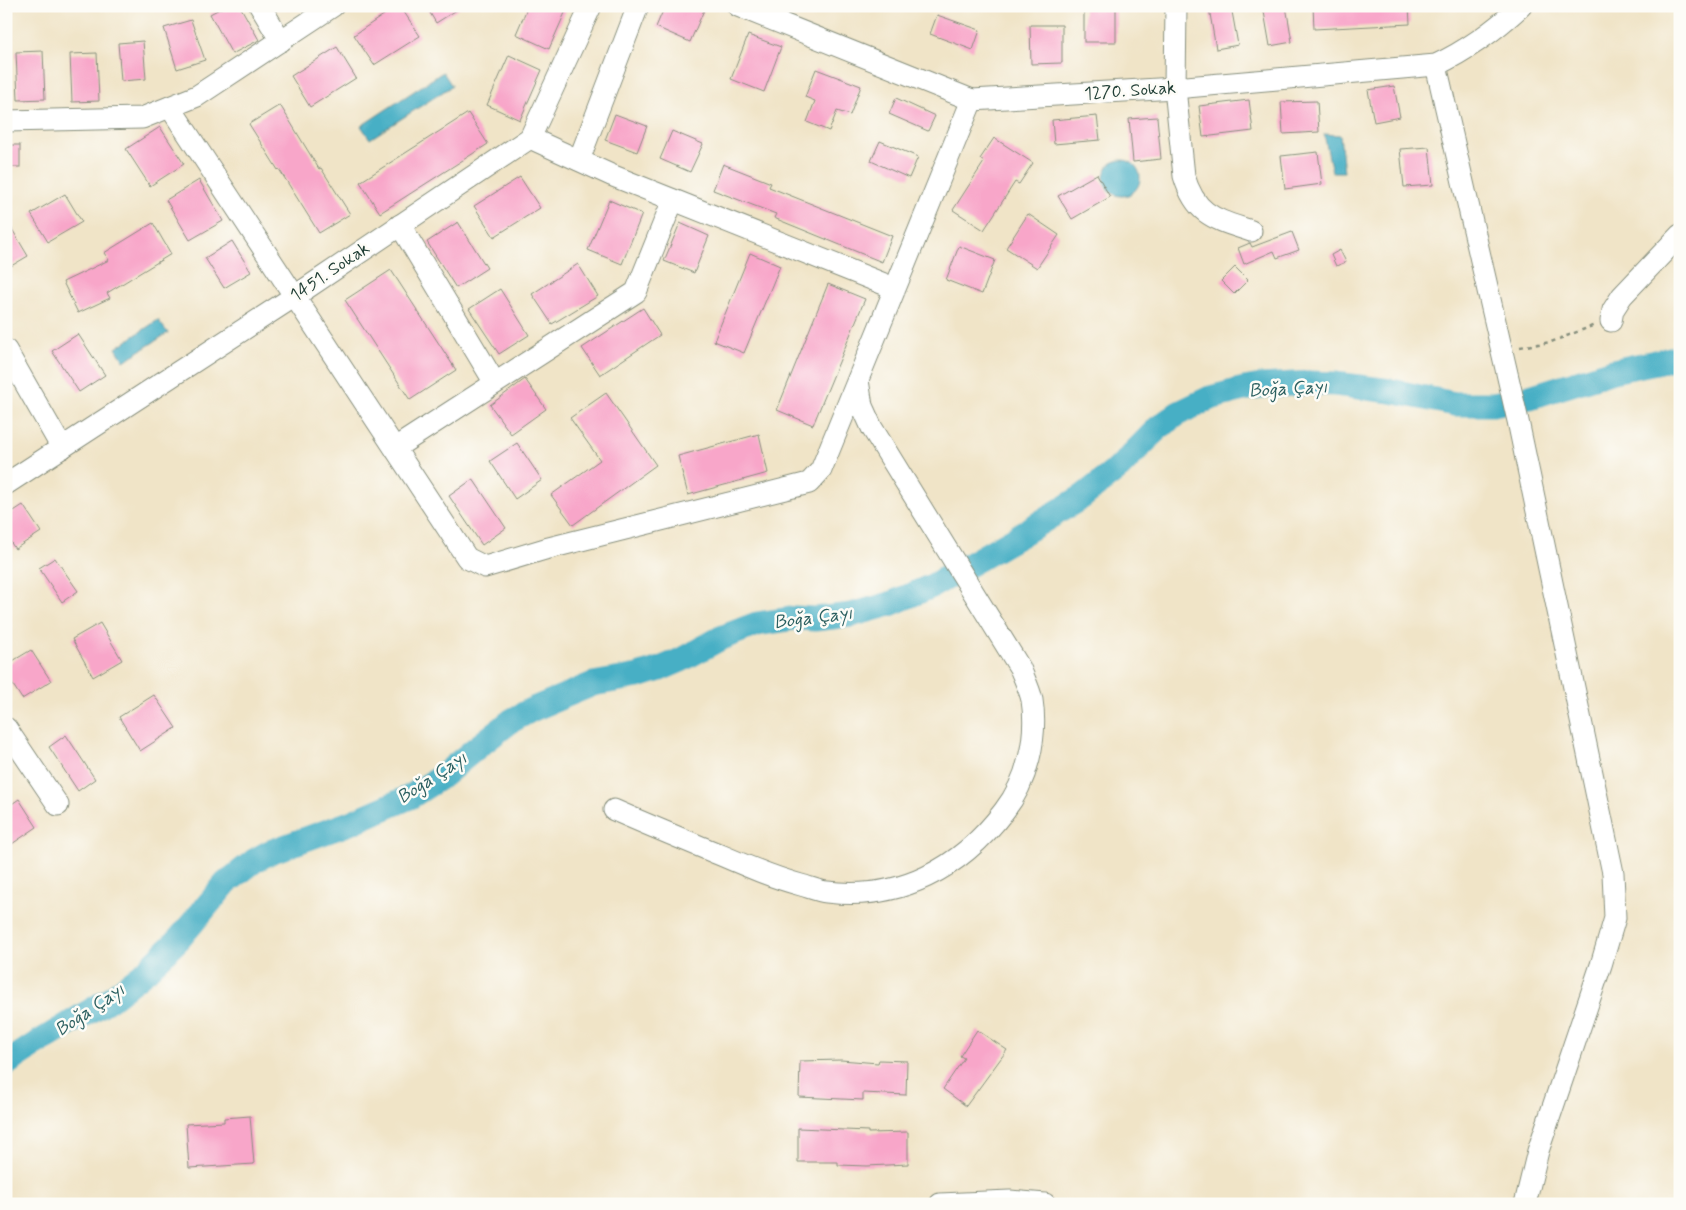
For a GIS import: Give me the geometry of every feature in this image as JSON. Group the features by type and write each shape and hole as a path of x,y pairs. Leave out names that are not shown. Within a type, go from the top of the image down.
{"street":[{"path":"260,6 281,40"},
{"path":"6,121 142,118 197,96 333,6"},
{"path":"590,6 530,138 674,200 894,288"},
{"path":"579,160 638,6"},
{"name":"1270. Sokak","path":"738,6 972,100 1175,88 1436,65 1457,55 1498,27 1521,6"},
{"path":"1176,6 1175,88 1184,176 1190,193 1210,216 1251,231"},
{"path":"1436,65 1518,421 1613,873 1615,918 1538,1151 1525,1204"},
{"path":"170,107 467,558 485,567 545,549 809,483 821,470 972,100"},
{"name":"1451. Sokak","path":"6,484 295,296 530,138"},
{"path":"395,448 636,292 674,200"},
{"path":"400,226 495,383"},
{"path":"1611,321 1613,310 1622,296 1680,235"},
{"path":"6,350 62,448"},
{"path":"614,810 771,877 826,892 863,893 895,889 930,876 961,855 988,832 1013,800 1026,770 1033,736 1032,699 1020,668 872,428 862,406 858,379"},
{"path":"6,728 58,805"},
{"path":"940,1204 1010,1201 1045,1204"}],"path":[{"path":"1502,351 1551,342 1585,328 1611,321"}],"water":[{"path":"443,72 452,86 370,139 361,126"},
{"path":"1324,134 1340,135 1344,172 1332,172"},
{"path":"1122,160 1134,166 1140,178 1134,190 1122,196 1110,190 1104,178 1110,166"},
{"path":"158,320 168,333 124,361 116,348"}],"building":[{"path":"225,6 240,6 259,40 232,54 210,14"},
{"path":"397,6 400,6 420,36 374,65 354,35"},
{"path":"426,6 463,6 436,23"},
{"path":"528,6 568,6 549,49 516,34"},
{"path":"665,6 695,6 704,10 690,42 656,27"},
{"path":"1084,6 1116,6 1116,42 1084,42"},
{"path":"1231,6 1238,45 1216,49 1209,8"},
{"path":"1263,6 1286,6 1292,42 1270,46"},
{"path":"1313,6 1409,6 1410,24 1314,29"},
{"path":"937,15 980,30 973,50 930,34"},
{"path":"191,20 205,60 177,69 164,28"},
{"path":"1030,25 1062,25 1062,63 1031,64"},
{"path":"748,35 781,47 764,92 731,79"},
{"path":"143,41 146,79 121,81 118,43"},
{"path":"337,47 356,78 310,107 291,76"},
{"path":"43,51 45,99 18,100 16,52"},
{"path":"97,53 99,101 72,102 70,54"},
{"path":"509,55 542,70 520,120 487,105"},
{"path":"816,69 861,86 850,115 837,111 829,131 807,122 815,101 805,97"},
{"path":"1394,86 1400,117 1374,122 1368,90"},
{"path":"896,98 935,116 928,131 889,114"},
{"path":"1249,100 1253,131 1203,137 1199,106"},
{"path":"1317,101 1319,132 1283,134 1281,102"},
{"path":"280,105 319,169 321,168 350,214 319,233 249,124"},
{"path":"468,113 488,144 380,213 360,182"},
{"path":"615,114 647,126 637,152 605,140"},
{"path":"1097,116 1100,140 1054,144 1052,120"},
{"path":"1157,117 1161,159 1133,162 1129,119"},
{"path":"160,127 184,164 150,186 126,149"},
{"path":"672,131 703,144 690,172 660,159"},
{"path":"994,138 1033,163 1019,184 1015,182 984,230 953,210 984,162 980,159"},
{"path":"880,141 918,157 909,178 871,161"},
{"path":"6,145 20,145 20,167 6,167"},
{"path":"1429,147 1433,185 1404,187 1400,149"},
{"path":"1318,152 1322,184 1285,189 1281,156"},
{"path":"723,164 771,183 769,187 892,236 882,262 774,218 776,214 713,190"},
{"path":"1097,174 1110,197 1072,219 1058,196"},
{"path":"520,177 540,208 494,237 474,206"},
{"path":"199,180 223,221 190,240 166,200"},
{"path":"65,194 82,222 48,242 31,214"},
{"path":"609,200 642,214 622,264 588,250"},
{"path":"1028,214 1059,235 1037,268 1006,248"},
{"path":"6,219 28,256 6,269"},
{"path":"458,222 487,268 456,288 427,242"},
{"path":"153,223 171,254 107,293 110,298 78,313 63,282 109,260 104,253"},
{"path":"680,223 709,236 694,273 664,261"},
{"path":"1292,232 1299,250 1277,258 1274,251 1244,264 1238,248 1250,243 1252,247"},
{"path":"232,241 251,272 224,288 205,258"},
{"path":"959,246 995,260 982,294 946,280"},
{"path":"1340,250 1346,262 1336,266 1331,255"},
{"path":"750,253 780,266 744,353 714,341"},
{"path":"578,264 598,296 552,324 532,294"},
{"path":"1235,267 1248,280 1234,294 1221,281"},
{"path":"391,270 456,370 410,400 345,300"},
{"path":"828,284 865,299 813,425 777,410"},
{"path":"500,289 529,335 499,354 469,309"},
{"path":"643,308 660,335 600,375 582,348"},
{"path":"78,334 105,375 79,392 52,351"},
{"path":"525,379 546,409 511,434 490,405"},
{"path":"606,393 656,465 573,525 551,495 600,460 570,418"},
{"path":"759,434 768,473 688,495 678,456"},
{"path":"517,443 542,480 515,499 490,461"},
{"path":"473,479 506,528 482,545 449,496"},
{"path":"23,505 41,532 15,549 6,535 6,516"},
{"path":"55,558 78,591 62,602 39,568"},
{"path":"100,623 122,660 93,677 72,639"},
{"path":"31,650 51,681 22,699 6,674 6,665"},
{"path":"154,695 176,728 140,751 119,717"},
{"path":"66,735 95,779 78,791 49,747"},
{"path":"19,799 37,827 6,848 6,808"},
{"path":"977,1030 1007,1050 966,1106 943,1089 964,1058 960,1056"},
{"path":"841,1060 878,1063 879,1060 907,1061 906,1095 863,1093 863,1100 799,1097 800,1061"},
{"path":"250,1116 254,1164 189,1168 186,1124 224,1122 224,1118"},
{"path":"798,1128 868,1131 868,1133 908,1132 908,1164 867,1166 838,1165 838,1162 798,1162"}],"waterway":[{"name":"Boğa Çayı","path":"6,1064 110,999 146,971 179,939 226,883 254,861 270,852 350,823 410,797 444,775 511,721 531,710 593,684 638,676 660,669 721,638 757,624 796,618 815,619 851,615 890,604 932,586 1082,497 1119,468 1158,428 1179,413 1210,398 1261,386 1310,383 1391,391 1455,404 1493,404 1530,397 1613,371 1680,357"}]}
